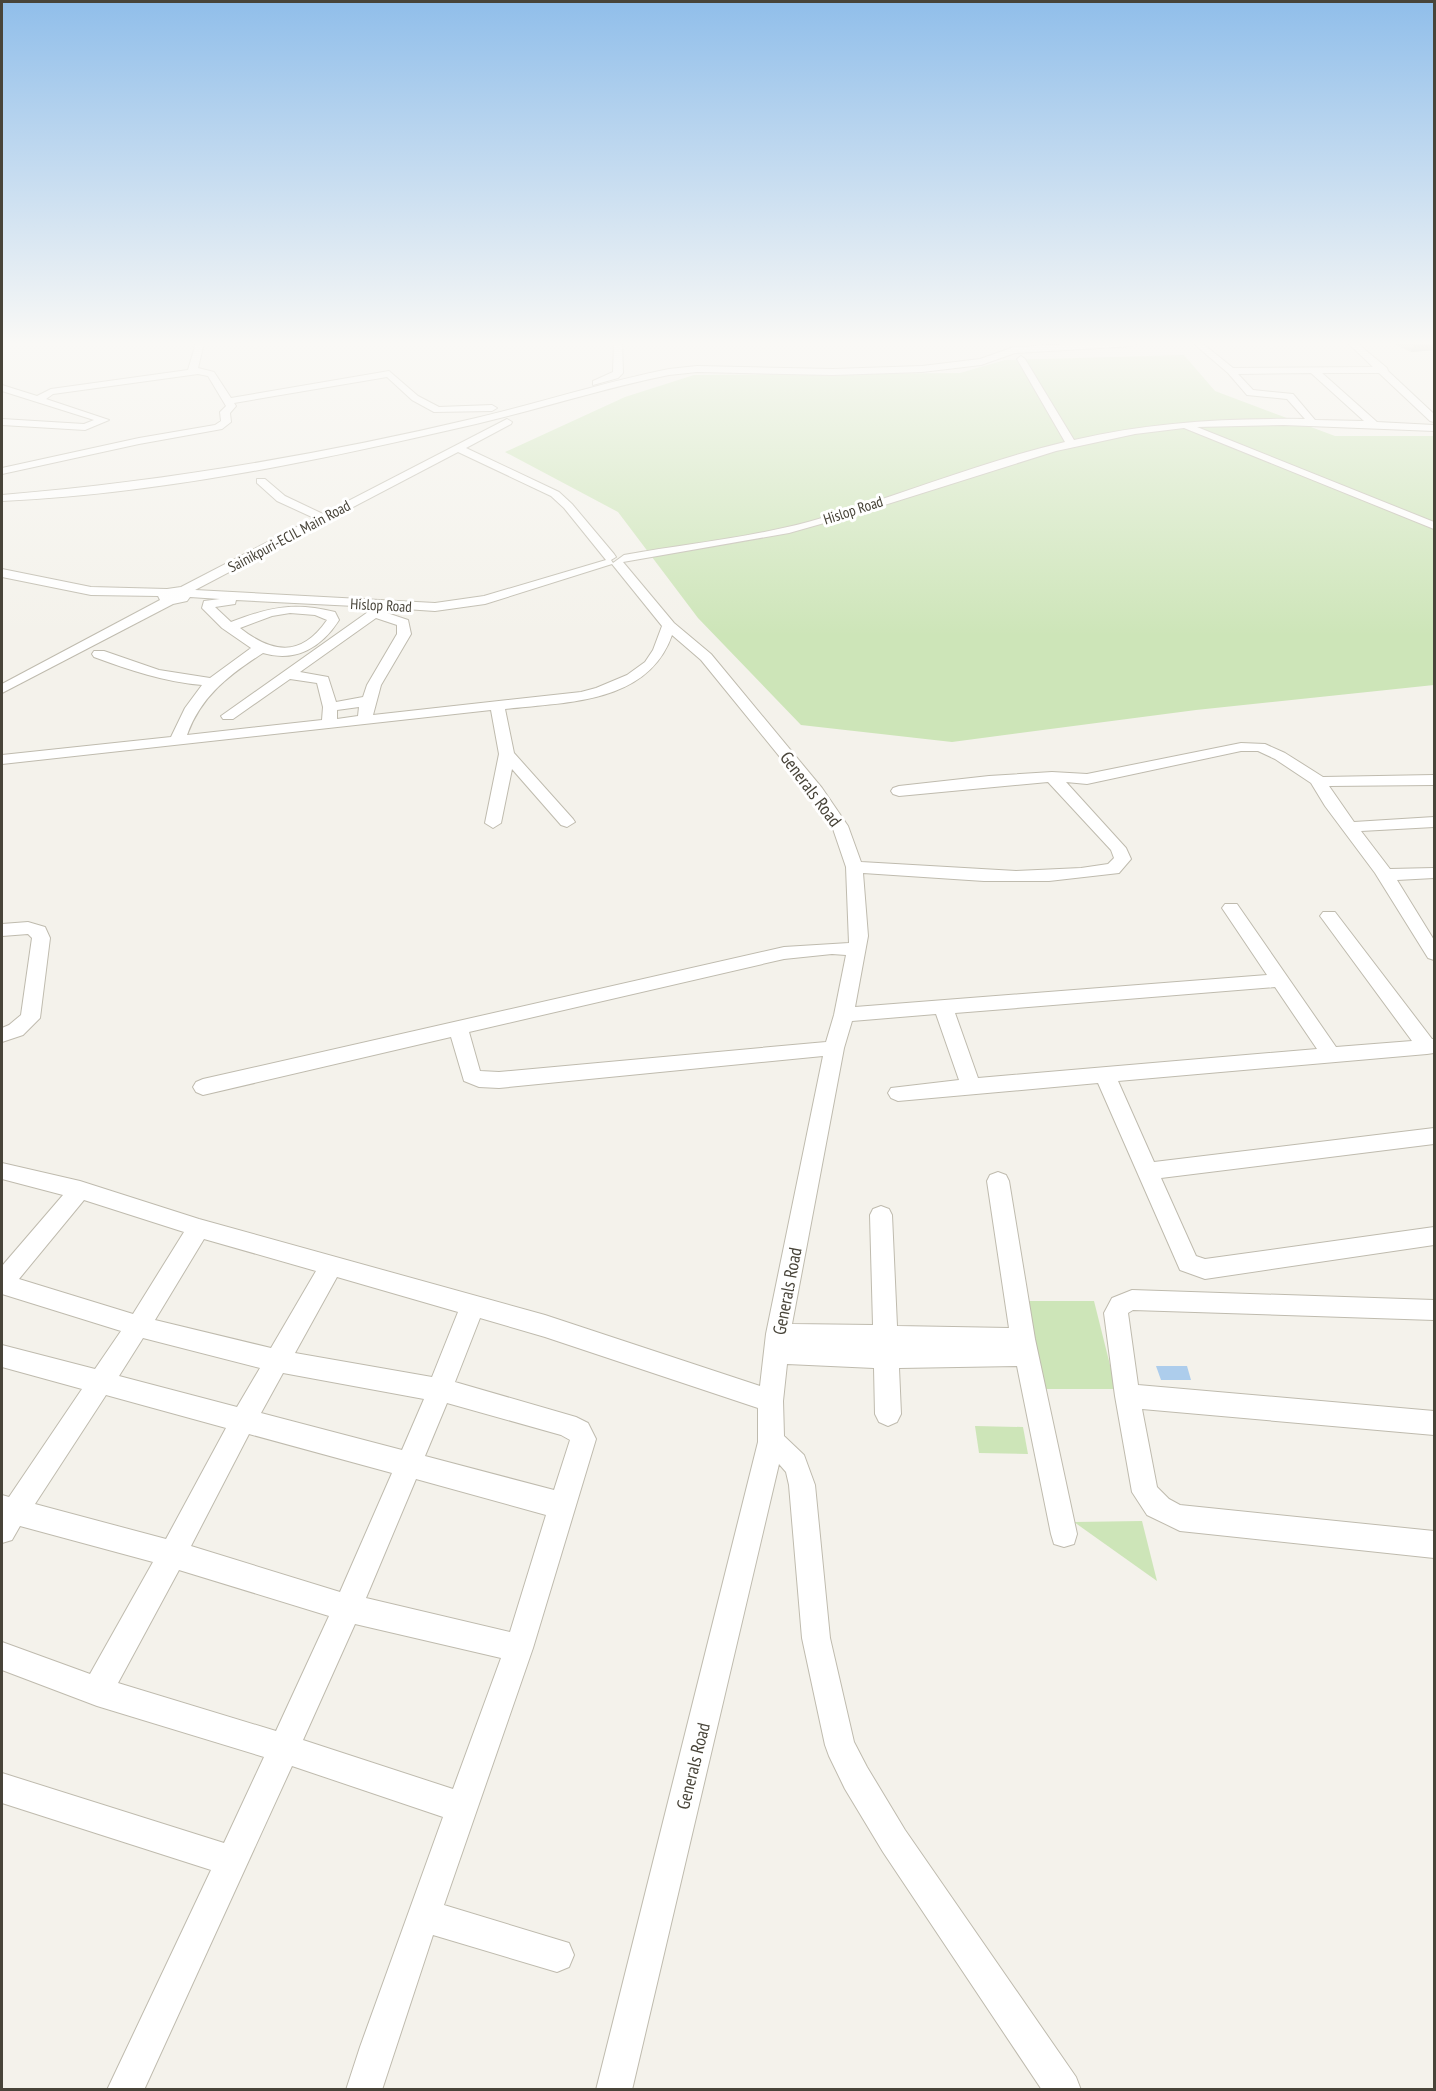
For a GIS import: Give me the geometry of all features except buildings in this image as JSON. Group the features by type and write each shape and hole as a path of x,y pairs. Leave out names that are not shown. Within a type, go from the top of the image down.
{"street":[{"path":"2,471 139,441"},
{"path":"2,498 177,480 384,441"},
{"name":"Sainikpuri-ECIL Main Road","path":"184,594 472,441"},
{"name":"Hislop Road","path":"2,573 91,591 101,596 167,597 184,594 276,598 380,610 435,607 485,600 615,561 751,539 813,523 950,478 1079,441"},
{"path":"1220,441 1434,526"},
{"name":"Generals Road","path":"458,448 547,489 568,506 669,626 706,657 818,794 840,826 854,867 860,936 844,1015 834,1048 777,1344 771,1401 771,1442 614,2090"},
{"path":"261,481 275,497 289,501 323,518"},
{"path":"2,689 167,597"},
{"path":"230,627 265,614 293,608 319,612 333,617 329,627 316,641 301,650 286,653 261,648 230,627 208,608 209,604 276,598"},
{"path":"228,716 380,610 403,623 404,634 382,669 368,701 365,721"},
{"path":"2,760 178,739 498,707 581,696 619,684 648,667 655,659 669,626"},
{"path":"178,739 190,709 212,682 261,648"},
{"path":"99,654 177,680 212,682"},
{"path":"288,674 323,680 330,707 329,725"},
{"path":"330,707 368,701"},
{"path":"493,823 507,754 498,707"},
{"path":"899,791 990,781 1052,777 1087,778 1248,746 1270,751 1318,782 1348,827 1425,925 1434,954"},
{"path":"507,754 567,822"},
{"path":"854,867 1007,877 1064,875 1113,869 1123,859 1118,848 1052,777"},
{"path":"1318,782 1434,780"},
{"path":"1348,827 1434,822"},
{"path":"1385,874 1434,873"},
{"path":"1231,908 1331,1055"},
{"path":"1329,916 1430,1046"},
{"path":"2,930 34,929 39,931 41,938 30,1018 16,1030 2,1035"},
{"path":"203,1087 784,953 832,948 857,949"},
{"path":"844,1015 1279,980"},
{"path":"943,1007 971,1087"},
{"path":"458,1028 471,1076 479,1079 499,1080 834,1048"},
{"path":"898,1093 1430,1046"},
{"path":"1105,1075 1188,1263 1196,1268 1205,1269 1434,1236"},
{"path":"1147,1171 1434,1136"},
{"path":"2,1171 80,1190 199,1228 545,1326 771,1401"},
{"path":"998,1181 1024,1347 1064,1534"},
{"path":"80,1190 2,1283 138,1326 277,1360 440,1390 567,1425 579,1432 583,1439 519,1648 364,2090"},
{"path":"881,1215 888,1414"},
{"path":"199,1228 138,1326 5,1516 173,1554 347,1608 519,1648"},
{"path":"97,1691 243,1421 332,1266"},
{"path":"1434,1310 1132,1300 1120,1305 1116,1313 1127,1396 1145,1492 1152,1504 1161,1512 1180,1518 1434,1545"},
{"path":"124,2090 347,1608 410,1465 472,1306"},
{"path":"777,1344 1024,1347"},
{"path":"2,1356 563,1506"},
{"path":"1127,1396 1434,1423"},
{"path":"771,1442 790,1456 797,1465 802,1485 816,1638 840,1744 856,1778 894,1841 1063,2090"},
{"path":"2,1656 97,1691 283,1748 462,1808"},
{"path":"2,1788 231,1861"},
{"path":"424,1916 557,1955"}],"green space":[{"path":"530,441 1434,441 1434,685 1196,710 952,742 801,725 698,618 618,512 505,452"},
{"path":"1025,1301 1094,1301 1116,1389 1043,1389"},
{"path":"975,1426 1023,1427 1028,1454 979,1453"},
{"path":"1142,1521 1157,1581 1074,1522"}],"water":[{"path":"1156,1366 1187,1366 1191,1380 1161,1380"}]}
